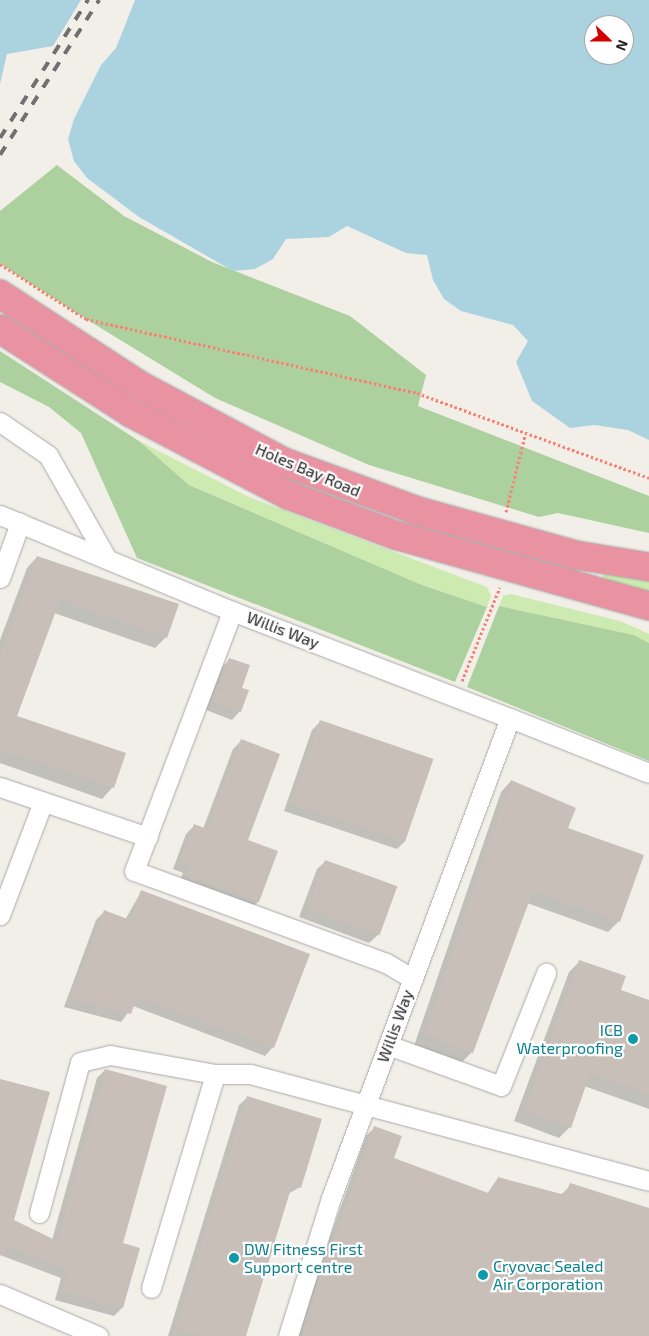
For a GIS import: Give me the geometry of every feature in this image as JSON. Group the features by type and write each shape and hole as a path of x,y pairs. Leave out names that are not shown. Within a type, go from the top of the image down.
{"highway":[{"name":"Holes Bay Road","path":"0,294 141,386 284,462 411,508 576,555 649,567"},
{"name":"Holes Bay Road","path":"0,329 131,413 288,495 395,535 649,606"}],"street":[{"path":"0,422 48,455 107,558"},
{"path":"0,515 232,611"},
{"path":"0,578 20,522"},
{"name":"Willis Way","path":"413,979 386,963 134,871 232,611 649,773"},
{"name":"Willis Way","path":"288,1336 365,1108 510,718"},
{"path":"0,787 148,837"},
{"path":"0,915 43,802"},
{"path":"388,1045 501,1086 546,973"},
{"path":"39,1212 80,1062 110,1055 215,1074 250,1074 365,1108 649,1181"},
{"path":"151,1288 215,1074"},
{"path":"0,1294 98,1336"}],"path":[{"path":"0,264 86,319 417,393 525,435 649,478"},
{"path":"505,516 525,435"},
{"path":"454,696 471,665 501,586"}],"green space":[{"path":"57,165 124,216 212,262 350,316 426,375 418,406 649,496 649,533 558,513 539,517 369,465 215,398 86,319 0,264 0,211"},
{"path":"0,351 139,441 189,485 422,585 487,607 455,682 137,558 81,433 49,407 0,382"},
{"path":"139,441 249,497 487,587 491,596 487,607 422,585 189,485"},
{"path":"604,571 649,578 649,593 603,578"},
{"path":"511,594 620,621 649,634 649,643 634,635 499,606 503,596"},
{"path":"499,606 634,635 649,643 649,761 467,687"}],"water":[{"path":"0,0 81,0 53,46 7,54 0,84"},
{"path":"135,0 649,0 649,440 628,430 594,425 570,428 532,401 516,362 528,341 513,325 461,311 444,299 433,280 427,255 406,253 347,226 329,237 286,239 273,259 255,269 233,271 139,217 87,178 74,161 68,139 74,119 101,65 116,48"}],"building":[{"path":"37,556 179,604 167,638 60,600 17,716 126,753 114,788 0,749 0,656"},
{"path":"229,658 250,665 242,688 249,690 241,712 213,702"},
{"path":"320,720 433,759 405,842 291,803"},
{"path":"241,739 280,754 248,840 278,851 259,902 187,875 190,865 180,861 194,824 207,829"},
{"path":"511,780 576,808 568,828 644,855 620,922 533,891 473,1053 424,1035"},
{"path":"325,860 397,886 380,935 307,909"},
{"path":"141,890 310,954 274,1048 137,997 131,1014 71,999 104,910 130,920"},
{"path":"579,960 626,976 621,990 649,1000 649,1095 590,1074 571,1128 524,1111"},
{"path":"105,1069 167,1086 123,1243 140,1248 123,1308 62,1292 68,1270 7,1247 5,1256 0,1255 0,1079 50,1092 14,1220 57,1241"},
{"name":"DW Fitness First Support centre","path":"247,1096 322,1119 301,1188 292,1185 246,1336 197,1336 175,1329"},
{"name":"Cryovac Sealed Air Corporation","path":"374,1126 402,1136 394,1158 491,1194 498,1177 565,1195 570,1183 649,1208 649,1336 316,1336 301,1331"}],"railway":[{"path":"0,138 88,0"},
{"path":"0,155 99,0"}],"place":[{"name":"ICB Waterproofing","path":"633,1039"},
{"name":"DW Fitness First Support centre","path":"234,1258"},
{"name":"Cryovac Sealed Air Corporation","path":"483,1275"}]}
